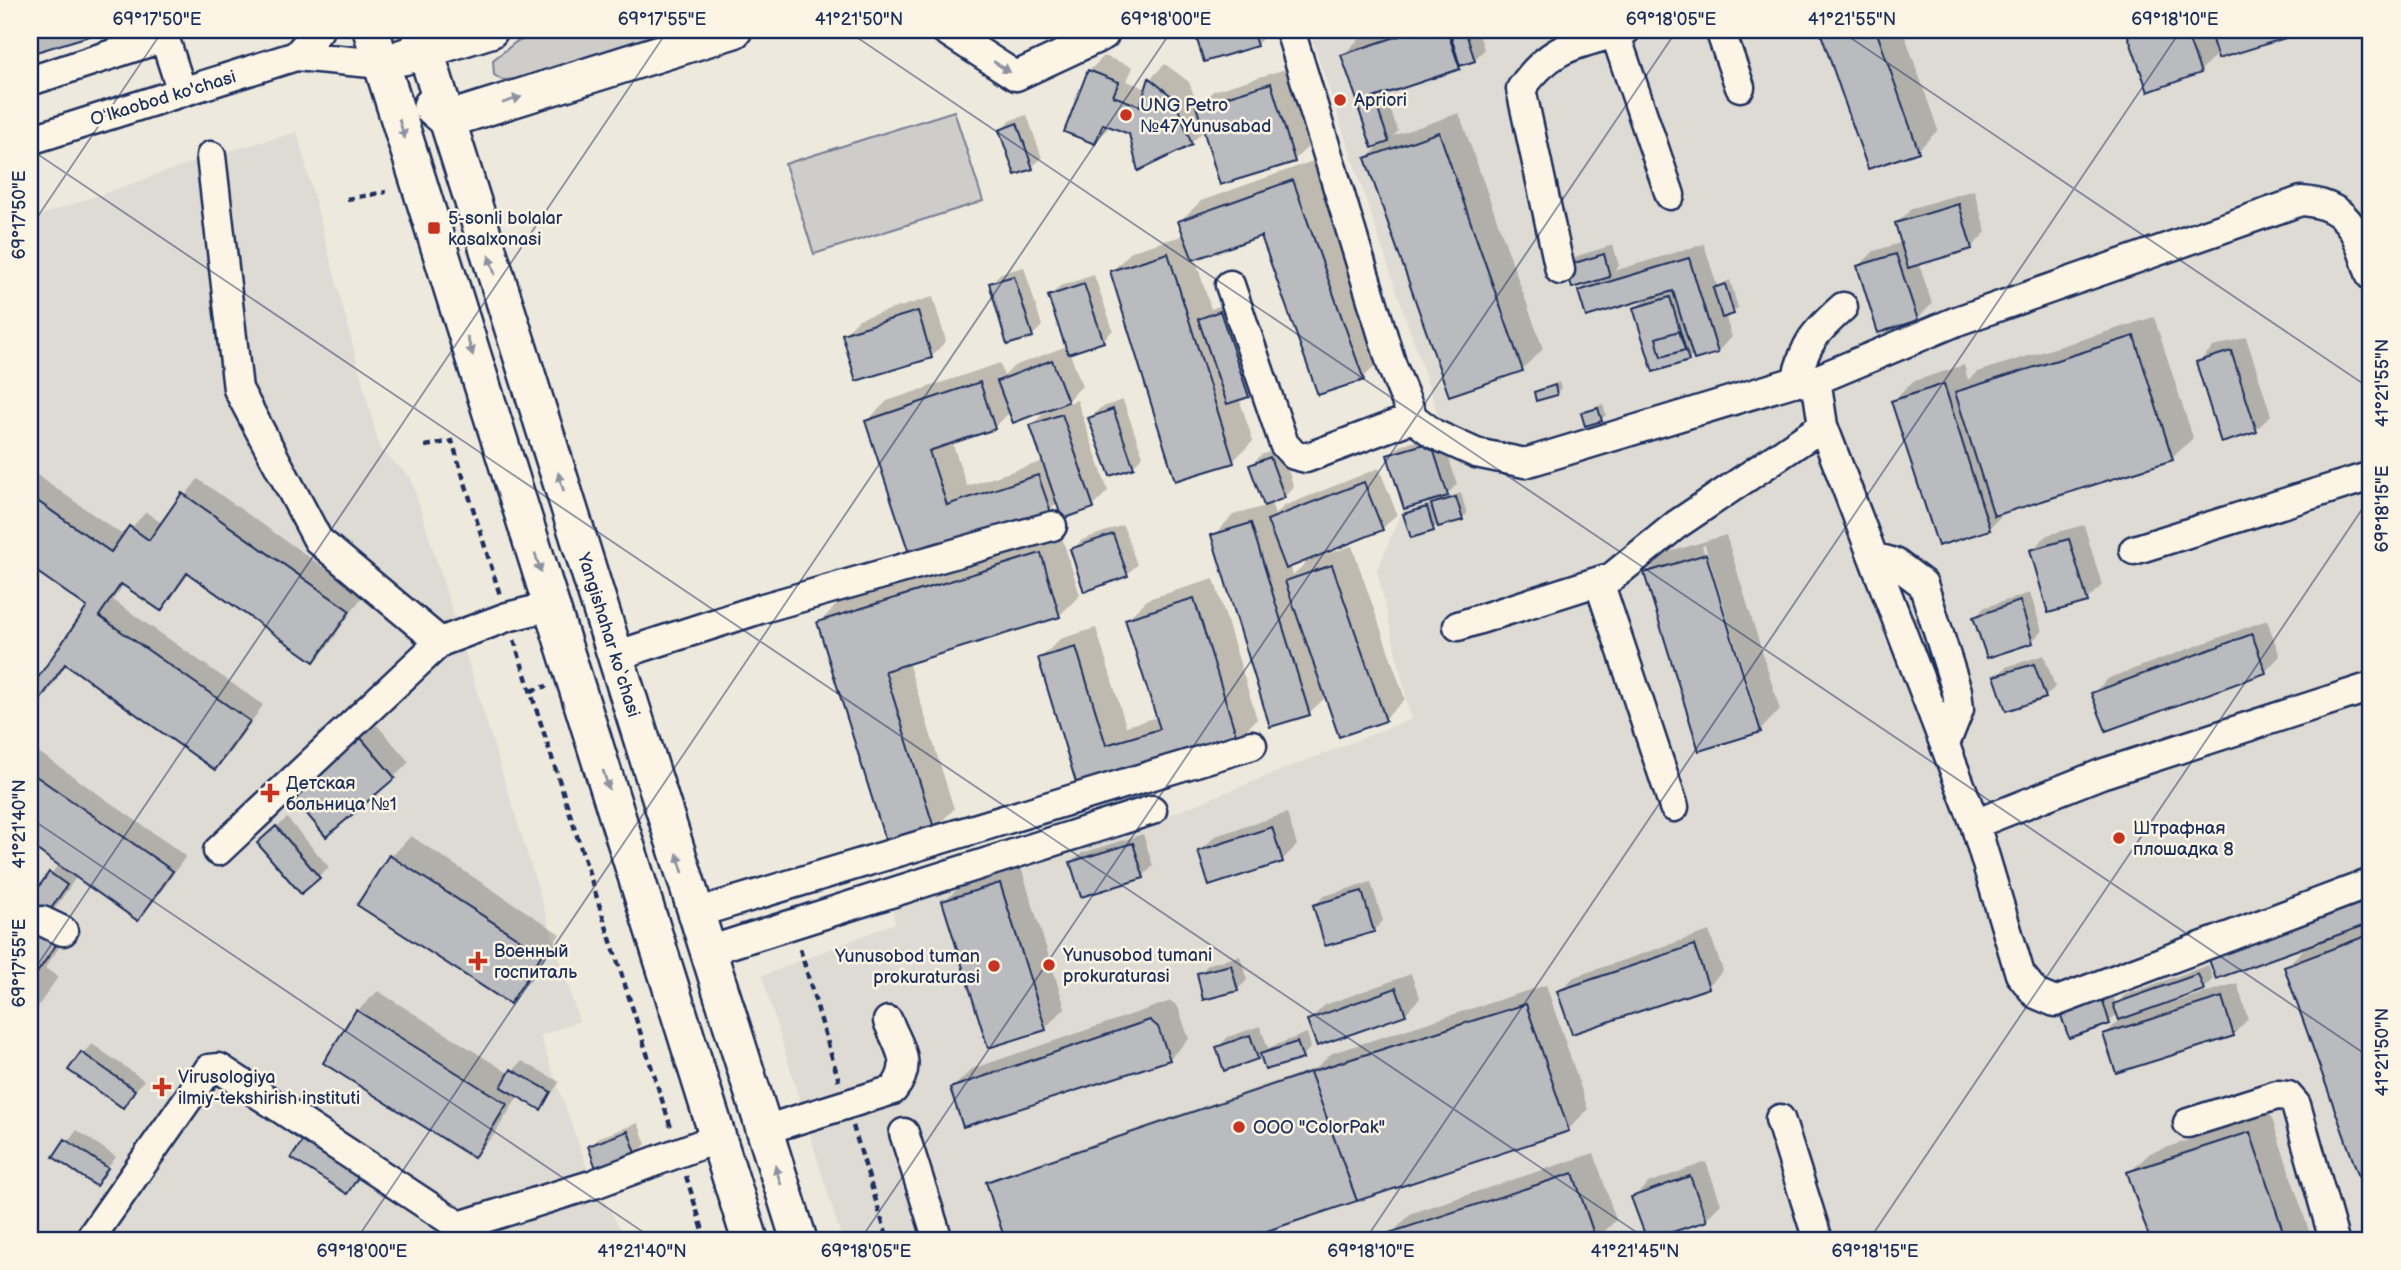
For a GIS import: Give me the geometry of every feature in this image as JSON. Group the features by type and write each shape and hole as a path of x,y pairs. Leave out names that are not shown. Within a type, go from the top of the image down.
{"main road":[{"path":"371,30 750,1240"},
{"path":"382,64 422,40 490,30"},
{"path":"382,64 447,120 734,30"},
{"name":"Yangishahar ko‘chasi","path":"422,40 799,1240"},
{"path":"702,1084 709,1073 721,1066 732,1065 745,1071"}],"street":[{"path":"296,56 319,30"},
{"path":"945,30 1016,76 1104,35 1105,30"},
{"path":"1290,30 1392,366 1413,418 1434,434 1476,453 1525,463 1803,382 1957,321 2301,201 2315,202 2338,211 2354,227 2371,276"},
{"path":"1720,30 1740,86"},
{"path":"1560,270 1521,89 1536,66 1557,51 1621,31 1670,195"},
{"path":"30,81 164,34 182,92"},
{"name":"Oʻlkaobod ko'chasi","path":"30,140 296,56 382,64"},
{"path":"211,156 238,389 318,540 440,642"},
{"path":"1230,285 1284,444 1294,455 1306,458 1413,418"},
{"path":"1803,382 1803,352 1812,335 1843,307"},
{"path":"1803,382 1818,392 1823,426 1975,824 2020,974 2036,994 2055,1002 2371,883"},
{"path":"1458,626 1612,577 1676,526 1823,426"},
{"path":"2134,550 2371,476"},
{"path":"615,656 763,608 1052,526"},
{"path":"1599,582 1674,807"},
{"path":"218,851 440,642 506,617 551,606"},
{"path":"1975,824 2101,774 2371,687"},
{"path":"696,913 1252,745"},
{"path":"708,951 1152,810"},
{"path":"764,1130 892,1090 902,1078 905,1064 888,1020"},
{"path":"89,1240 209,1069 219,1068 459,1226 594,1184 718,1139"},
{"path":"2188,1124 2277,1095 2288,1096 2296,1105 2334,1240"},
{"path":"1780,1119 1818,1240"},
{"path":"904,1133 938,1240"}],"path":[{"path":"347,199 386,192"},
{"path":"425,446 452,441 706,1240"}],"shaded area":[{"path":"555,30 670,30 517,79 502,80 494,75 493,60 516,42"},
{"path":"1309,30 2371,30 2371,1240 842,1240 762,976 895,923 892,910 1121,834 1411,719 1377,570 1441,423"},
{"path":"954,111 983,201 814,254 785,164"},
{"name":"Детская больница №1","path":"297,132 380,449 411,478 579,1021 540,1036 590,1176 627,1240 30,1240 30,219 211,156"}],"building":[{"path":"30,30 109,30 30,54"},
{"path":"1194,30 1252,30 1257,46 1204,62"},
{"path":"1417,30 1447,30 1460,69 1358,103 1341,55"},
{"path":"1449,30 1465,30 1475,61 1460,66"},
{"path":"1876,30 1919,152 1868,169 1820,31"},
{"path":"2126,30 2185,30 2201,73 2148,92"},
{"path":"2209,30 2311,30 2218,59"},
{"name":"UNG Petro №47 Yunusabad","path":"1088,70 1119,82 1113,96 1140,106 1149,78 1174,98 1192,145 1138,171 1129,134 1103,124 1095,144 1064,132"},
{"path":"1271,83 1295,162 1220,185 1196,106"},
{"path":"1375,101 1389,142 1372,148 1358,107"},
{"path":"1017,123 1033,169 1015,175 999,130"},
{"path":"1439,132 1523,371 1449,396 1365,158"},
{"path":"1293,180 1364,380 1318,395 1261,236 1193,260 1178,221"},
{"path":"1959,204 1972,249 1908,268 1895,223"},
{"path":"1168,253 1234,463 1175,481 1110,271"},
{"path":"1604,254 1610,277 1572,288 1565,266"},
{"path":"1896,254 1918,320 1878,333 1857,266"},
{"path":"1689,258 1718,353 1694,360 1673,291 1586,317 1578,291"},
{"path":"1014,276 1033,337 1007,345 989,283"},
{"path":"1084,284 1104,342 1068,354 1048,296"},
{"path":"1725,284 1734,314 1722,318 1713,288"},
{"path":"1670,297 1689,361 1653,372 1633,308"},
{"path":"918,311 932,358 856,381 842,334"},
{"path":"1220,311 1249,397 1227,404 1198,319"},
{"path":"1679,331 1685,350 1661,357 1656,338"},
{"path":"2134,336 2173,460 1994,516 1955,392"},
{"path":"2231,351 2257,432 2221,443 2196,362"},
{"path":"1052,360 1068,402 1013,423 997,381"},
{"path":"980,382 995,429 929,451 947,505 1038,475 1051,512 911,559 865,421"},
{"path":"1944,384 1990,530 1938,546 1891,401"},
{"path":"1555,385 1557,395 1536,401 1534,392"},
{"path":"1598,408 1602,421 1585,426 1581,413"},
{"path":"1113,409 1134,468 1110,476 1088,418"},
{"path":"1062,414 1094,508 1062,519 1030,425"},
{"path":"1431,442 1448,496 1404,509 1387,455"},
{"path":"1270,457 1285,498 1264,506 1249,465"},
{"path":"1364,482 1383,530 1286,569 1267,520"},
{"path":"182,493 350,611 314,662 187,573 161,611 121,584 99,616 250,721 215,770 65,664 30,714 30,689 87,607 30,567 30,496 111,552 129,526 149,540"},
{"path":"1456,497 1463,520 1438,527 1431,504"},
{"path":"1427,507 1434,531 1411,538 1403,514"},
{"path":"1251,523 1310,715 1270,727 1211,535"},
{"path":"1113,534 1128,576 1084,592 1070,549"},
{"path":"2069,539 2088,602 2048,613 2030,550"},
{"path":"1041,553 1060,617 885,671 935,831 887,846 817,622"},
{"path":"1706,554 1761,732 1699,751 1644,573"},
{"path":"1332,565 1386,721 1339,737 1285,581"},
{"path":"1194,598 1238,741 1078,789 1038,658 1076,647 1106,745 1160,729 1125,619"},
{"path":"2020,601 2033,643 1987,658 1973,617"},
{"path":"2252,634 2266,673 2106,731 2091,693"},
{"path":"2034,664 2046,698 2006,711 1994,676"},
{"path":"361,738 395,778 326,837 292,796"},
{"path":"30,772 173,871 138,921 30,845"},
{"path":"276,826 320,878 301,894 257,843"},
{"path":"1272,827 1283,862 1209,886 1198,851"},
{"path":"1133,843 1144,878 1081,897 1070,862"},
{"path":"389,855 542,954 510,1004 357,905"},
{"path":"49,872 67,885 36,931 56,945 30,983 30,900"},
{"name":"Yunusobod tuman prokuraturasi","path":"1000,883 1046,1030 988,1048 942,901"},
{"path":"1362,891 1374,932 1325,946 1313,905"},
{"path":"2371,892 2371,923 2216,979 2206,951"},
{"path":"2371,934 2371,1211 2284,967"},
{"path":"1694,945 1709,988 1572,1034 1557,991"},
{"path":"1231,965 1238,991 1203,1000 1197,973"},
{"path":"2198,974 2204,990 2119,1020 2113,1004"},
{"path":"1396,988 1406,1015 1317,1046 1307,1020"},
{"path":"2222,997 2234,1036 2116,1073 2103,1034"},
{"path":"2102,998 2110,1024 2069,1038 2060,1013"},
{"path":"1526,1004 1569,1131 1357,1201 1310,1072"},
{"path":"356,1010 507,1104 474,1158 323,1063"},
{"path":"1150,1020 1158,1027 1170,1060 963,1127 950,1088"},
{"path":"1250,1035 1258,1059 1224,1071 1216,1047"},
{"path":"1297,1042 1303,1059 1265,1070 1260,1054"},
{"path":"81,1052 135,1090 123,1108 68,1070"},
{"path":"511,1069 551,1092 541,1110 501,1087"},
{"name":"OOO \"ColorPak\"","path":"1310,1072 1357,1201 1240,1240 1005,1240 986,1182"},
{"path":"628,1131 637,1156 597,1171 588,1146"},
{"path":"2250,1132 2286,1240 2150,1240 2127,1172"},
{"path":"306,1136 361,1173 347,1194 291,1158"},
{"path":"65,1139 108,1168 96,1186 53,1157"},
{"path":"1573,1173 1596,1240 1392,1240 1389,1233"},
{"path":"1690,1176 1707,1221 1647,1240 1631,1197"}],"place":[{"name":"Apriori","path":"1340,100"},
{"name":"UNG Petro №47 Yunusabad","path":"1126,115"},
{"name":"5-sonli bolalar kasalxonasi","path":"434,228"},
{"name":"Детская больница №1","path":"270,793"},
{"name":"Штрафная плошадка 8","path":"2119,838"},
{"name":"Военный госпиталь","path":"478,961"},
{"name":"Yunusobod tumani prokuraturasi","path":"1049,965"},
{"name":"Yunusobod tuman prokuraturasi","path":"994,966"},
{"name":"Virusologiya ilmiy-tekshirish instituti","path":"162,1087"},
{"name":"OOO \"ColorPak\"","path":"1239,1127"}]}
